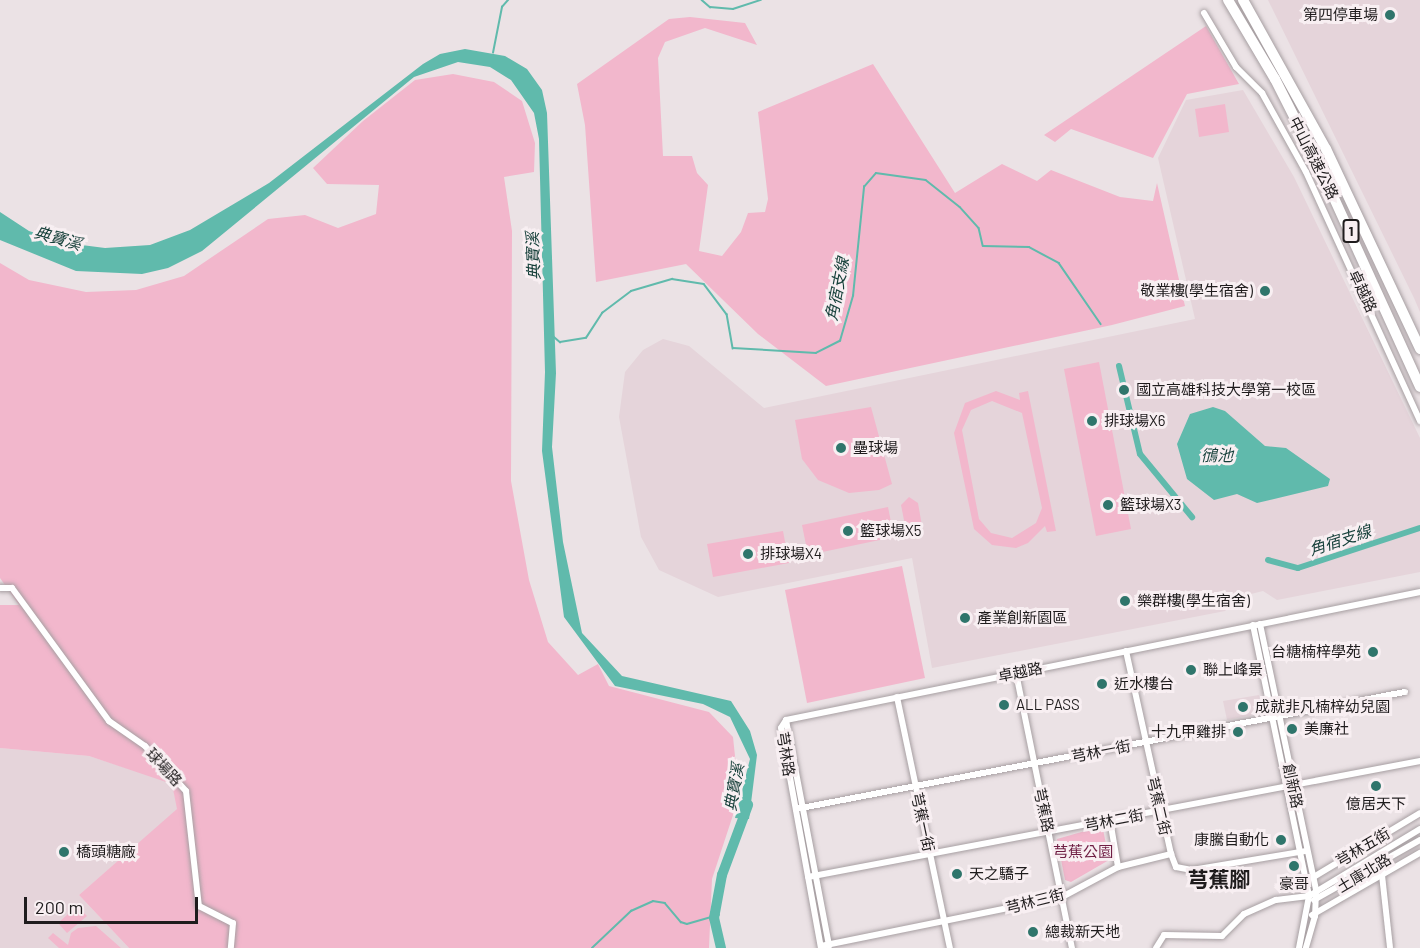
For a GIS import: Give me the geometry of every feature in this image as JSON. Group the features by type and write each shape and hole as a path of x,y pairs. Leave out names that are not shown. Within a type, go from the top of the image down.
{"highway":[{"name":"中山高速公路","path":"1228,0 1275,79 1323,174 1420,387"},
{"name":"中山高速公路","path":"1244,0 1326,149 1420,349"}],"street":[{"name":"卓越路","path":"1204,13 1236,67 1262,93 1306,172 1420,421"},
{"name":"球場路","path":"0,588 12,588 109,721 146,746 178,779 186,791 199,906 233,923 231,948"},
{"name":"卓越路","path":"786,720 1420,592"},
{"name":"創新路","path":"1256,625 1303,852 1312,915 1306,948"},
{"name":"芎蕉二街","path":"1126,651 1159,811 1171,854"},
{"name":"芎蕉路","path":"1016,673 1072,948"},
{"name":"芎林一街","path":"800,808 1406,692"},
{"name":"芎蕉一街","path":"897,697 950,948"},
{"name":"芎林路","path":"786,720 781,728 816,875 829,946"},
{"name":"芎林二街","path":"808,877 1420,761"},
{"name":"芎林路","path":"800,808 808,877 821,947"},
{"name":"芎林五街","path":"1306,881 1420,813"},
{"path":"1110,820 1118,867"},
{"name":"土庫北路","path":"1309,896 1420,829"},
{"name":"土庫北路","path":"1316,902 1420,840"},
{"name":"創新路","path":"1299,948 1316,902 1313,877 1303,852"},
{"path":"1171,854 1176,867 1192,870 1303,852"},
{"path":"1312,915 1420,853"},
{"name":"芎林三街","path":"821,947 1062,897 1118,867 1171,854"},
{"path":"1383,875 1390,948"},
{"path":"1156,948 1164,934 1222,936 1244,914 1276,900 1309,896 1316,902"}],"shaded area":[{"path":"1268,0 1420,0 1420,312 1414,298"},
{"name":"國立高雄科技大學第一校區","path":"1243,90 1294,177 1420,438 1420,572 1277,600 1263,591 1239,597 1225,611 932,668 912,558 718,597 659,570 641,537 619,417 625,372 643,350 663,339 689,346 764,408 1195,319 1158,158 1186,100"},
{"name":"成就非凡楠梓幼兒園","path":"1259,695 1263,713 1227,720 1223,701"},
{"name":"橋頭糖廠","path":"0,748 89,756 172,783 178,809 79,895 129,948 0,948"}],"green space":[{"path":"690,17 745,23 757,45 705,28 665,42 658,58 663,156 692,156 697,173 708,185 699,251 722,256 741,232 748,213 765,212 768,199 758,112 873,64 955,193 1002,164 1037,181 1051,170 1120,197 1153,201 1157,183 1185,306 1112,325 826,386 758,334 686,264 596,282 585,125 577,84 669,19"},
{"path":"1206,26 1239,84 1187,94 1153,158 1071,129 1055,142 1044,135"},
{"path":"453,74 494,82 522,101 535,143 534,172 504,177 512,231 511,481 529,580 548,642 578,675 598,664 609,686 709,712 733,737 737,775 734,812 712,879 709,948 129,948 79,895 177,809 172,784 89,756 0,748 0,605 19,605 0,578 0,263 29,280 86,292 136,290 184,276 268,219 305,215 338,228 376,214 379,185 327,184 313,168 363,121 415,80"},
{"path":"1225,104 1229,132 1199,137 1195,109"},
{"name":"排球場X6","path":"1099,362 1131,529 1096,536 1064,369"},
{"path":"996,391 1020,400 1019,393 1028,391 1056,531 1047,532 1045,526 1028,543 1016,548 992,545 974,529 954,433 965,403","holes":["992,401 1022,413 1042,508 1036,523 1012,538 991,533 979,519 962,430 971,410"]},
{"name":"壘球場","path":"871,407 892,484 879,490 849,493 818,480 802,459 795,420"},
{"path":"909,497 918,503 922,526 918,533 906,530 901,505"},
{"name":"籃球場X5","path":"888,507 894,537 808,555 802,525"},
{"name":"排球場X4","path":"783,531 789,563 713,577 707,544"},
{"path":"902,566 925,678 807,703 785,590"},
{"name":"芎蕉公園","path":"1099,827 1103,829 1109,860 1071,882 1065,880 1057,839"},
{"path":"77,906 87,916 67,933 58,923"},
{"path":"96,926 121,948 59,948 48,938 53,933 68,945 71,933 78,928"}],"water":[{"path":"465,49 505,56 527,69 542,90 547,113 556,373 552,447 563,542 582,633 622,676 731,701 750,731 757,755 749,819 735,818 750,759 730,717 703,704 615,686 564,617 542,451 545,372 539,139 534,113 511,80 490,67 458,62 414,77 202,251 168,268 142,274 76,271 0,240 0,212 29,231 66,243 105,248 150,245 190,230 269,183 423,64 440,54"},
{"name":"鴴池","path":"1213,407 1225,411 1265,446 1286,448 1330,479 1328,486 1257,503 1237,494 1214,500 1187,479 1177,444 1190,414"}],"waterway":[{"path":"493,53 502,7 508,0"},
{"path":"702,0 710,7 733,9 761,0"},
{"name":"角宿支線","path":"552,335 560,342 586,338 602,313 631,291 672,279 704,284 727,314 733,348 816,353 840,341 853,296 864,187 876,173 926,180 960,207 979,228 983,246 1029,247 1059,263 1101,324"},
{"name":"角宿支線","path":"1119,366 1140,454 1192,517"},
{"name":"角宿支線","path":"1268,560 1298,568 1420,528"},
{"name":"典寶溪","path":"721,948 714,918 722,875 748,805"},
{"name":"典寶溪","path":"592,948 631,911 653,901 665,903 681,922 687,924 719,915 714,918"}],"place":[{"name":"第四停車場","path":"1390,15"},
{"name":"敬業樓(學生宿舍)","path":"1265,291"},
{"name":"國立高雄科技大學第一校區","path":"1124,390"},
{"name":"排球場X6","path":"1092,421"},
{"name":"壘球場","path":"841,448"},
{"name":"籃球場X3","path":"1108,505"},
{"name":"籃球場X5","path":"848,531"},
{"name":"排球場X4","path":"748,554"},
{"name":"樂群樓(學生宿舍)","path":"1125,601"},
{"name":"產業創新園區","path":"965,618"},
{"name":"台糖楠梓學苑","path":"1373,652"},
{"name":"聯上峰景","path":"1191,670"},
{"name":"近水樓台","path":"1102,684"},
{"name":"ALL PASS","path":"1004,705"},
{"name":"成就非凡楠梓幼兒園","path":"1243,707"},
{"name":"美廉社","path":"1292,729"},
{"name":"十九甲雞排","path":"1238,732"},
{"name":"億居天下","path":"1376,786"},
{"name":"康騰自動化","path":"1281,840"},
{"name":"橋頭糖廠","path":"64,852"},
{"name":"豪哥","path":"1294,866"},
{"name":"天之驕子","path":"957,874"},
{"name":"總裁新天地","path":"1033,932"}],"district":[{"name":"芎蕉腳","path":"1219,879"}]}
